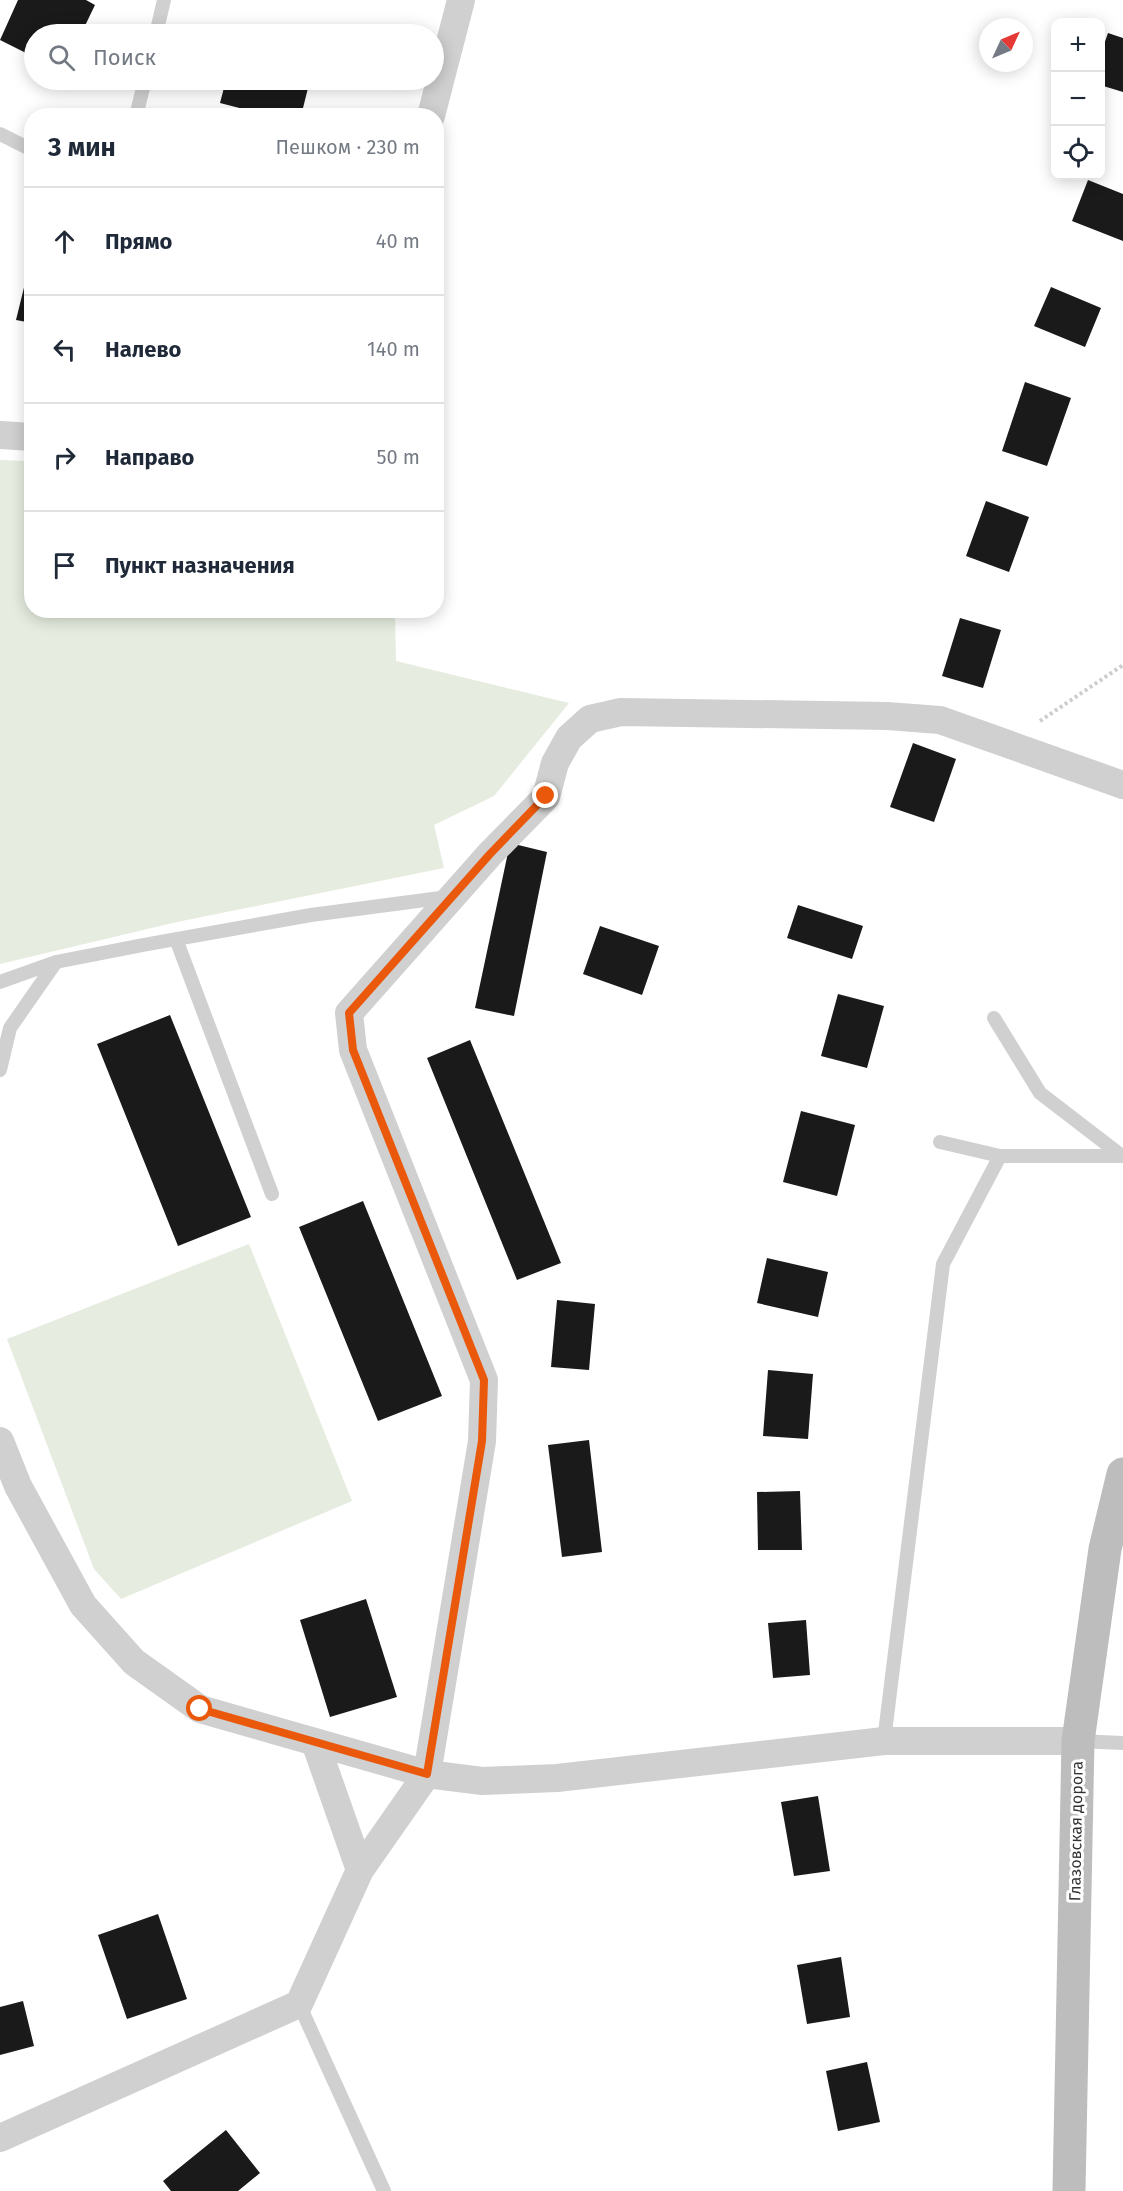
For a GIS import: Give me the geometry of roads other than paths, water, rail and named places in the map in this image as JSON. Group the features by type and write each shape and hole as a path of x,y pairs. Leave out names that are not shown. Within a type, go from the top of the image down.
{"street":[{"path":"444,66 461,0"},
{"path":"433,108 438,90"},
{"path":"0,435 24,436"},
{"path":"0,2138 298,2004 360,1870 427,1774 482,1441 484,1380 353,1050 349,1013 546,796 555,763 569,738 590,719 621,712 887,716 940,720 1123,784"},
{"path":"0,1441 9,1490 83,1605 134,1662 200,1709 427,1774 482,1781 557,1778 884,1741 1078,1741"},
{"name":"Глазовская дорога","path":"1068,2191 1078,1741 1105,1549 1123,1474"},
{"path":"315,1742 360,1870"}],"lane":[{"path":"158,24 164,0"},
{"path":"138,108 142,90"},
{"path":"0,134 24,146"},
{"path":"0,982 56,962 176,939 310,915 452,897"},
{"path":"176,939 272,1194"},
{"path":"0,1070 10,1028 56,962"},
{"path":"994,1018 1040,1093 1122,1156"},
{"path":"940,1142 1000,1156 1122,1156"},
{"path":"884,1741 943,1264 1000,1156"},
{"path":"1078,1741 1123,1743"},
{"path":"298,2004 384,2191"}]}
